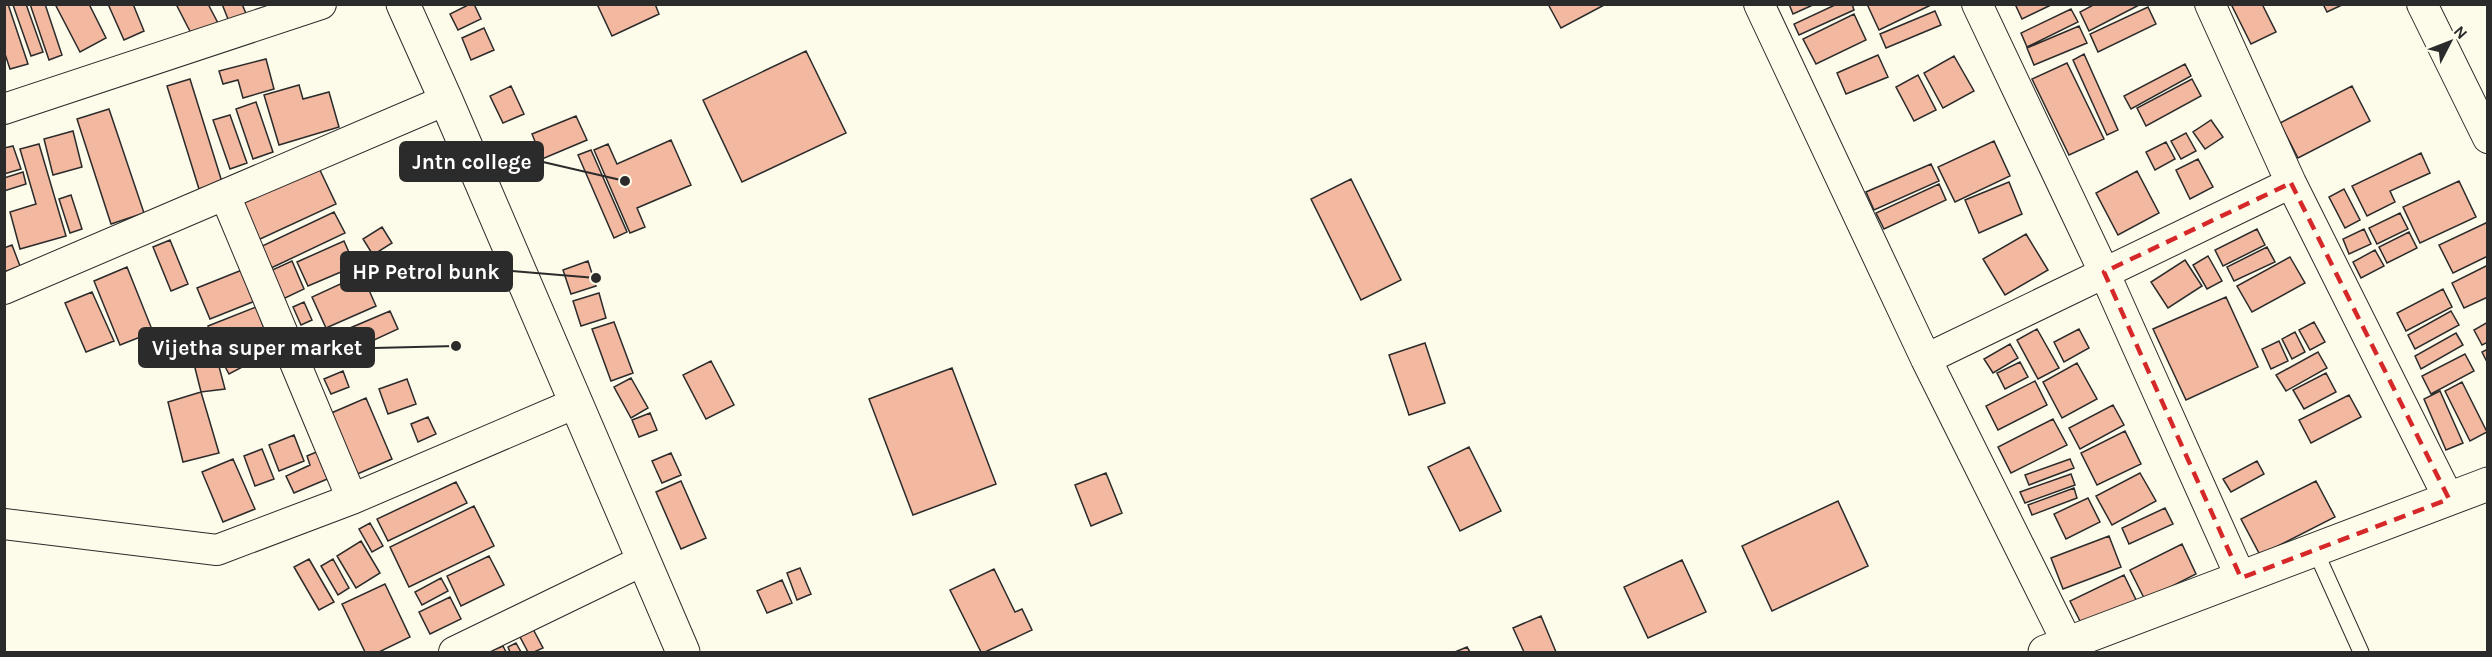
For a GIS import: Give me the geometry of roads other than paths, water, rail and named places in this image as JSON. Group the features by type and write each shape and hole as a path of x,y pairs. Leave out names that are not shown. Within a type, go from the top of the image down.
{"main road":[{"path":"403,4 682,652"},
{"path":"2057,648 2487,484"}],"street":[{"path":"4,109 321,4"},
{"path":"1759,4 1926,359 2057,648"},
{"path":"1977,4 2104,272 2241,578"},
{"path":"2210,4 2291,183 2449,499"},
{"path":"2422,4 2485,125"},
{"path":"4,289 446,100"},
{"path":"1926,359 2291,183"},
{"path":"225,195 352,499"},
{"path":"4,524 217,550 352,499 576,403"},
{"path":"454,652 644,560"}],"lane":[{"path":"2315,550 2361,652"}],"place":[{"name":"Jntn college","path":"625,181"},
{"name":"HP Petrol bunk","path":"596,278"},
{"name":"Vijetha super market","path":"456,346"}]}
